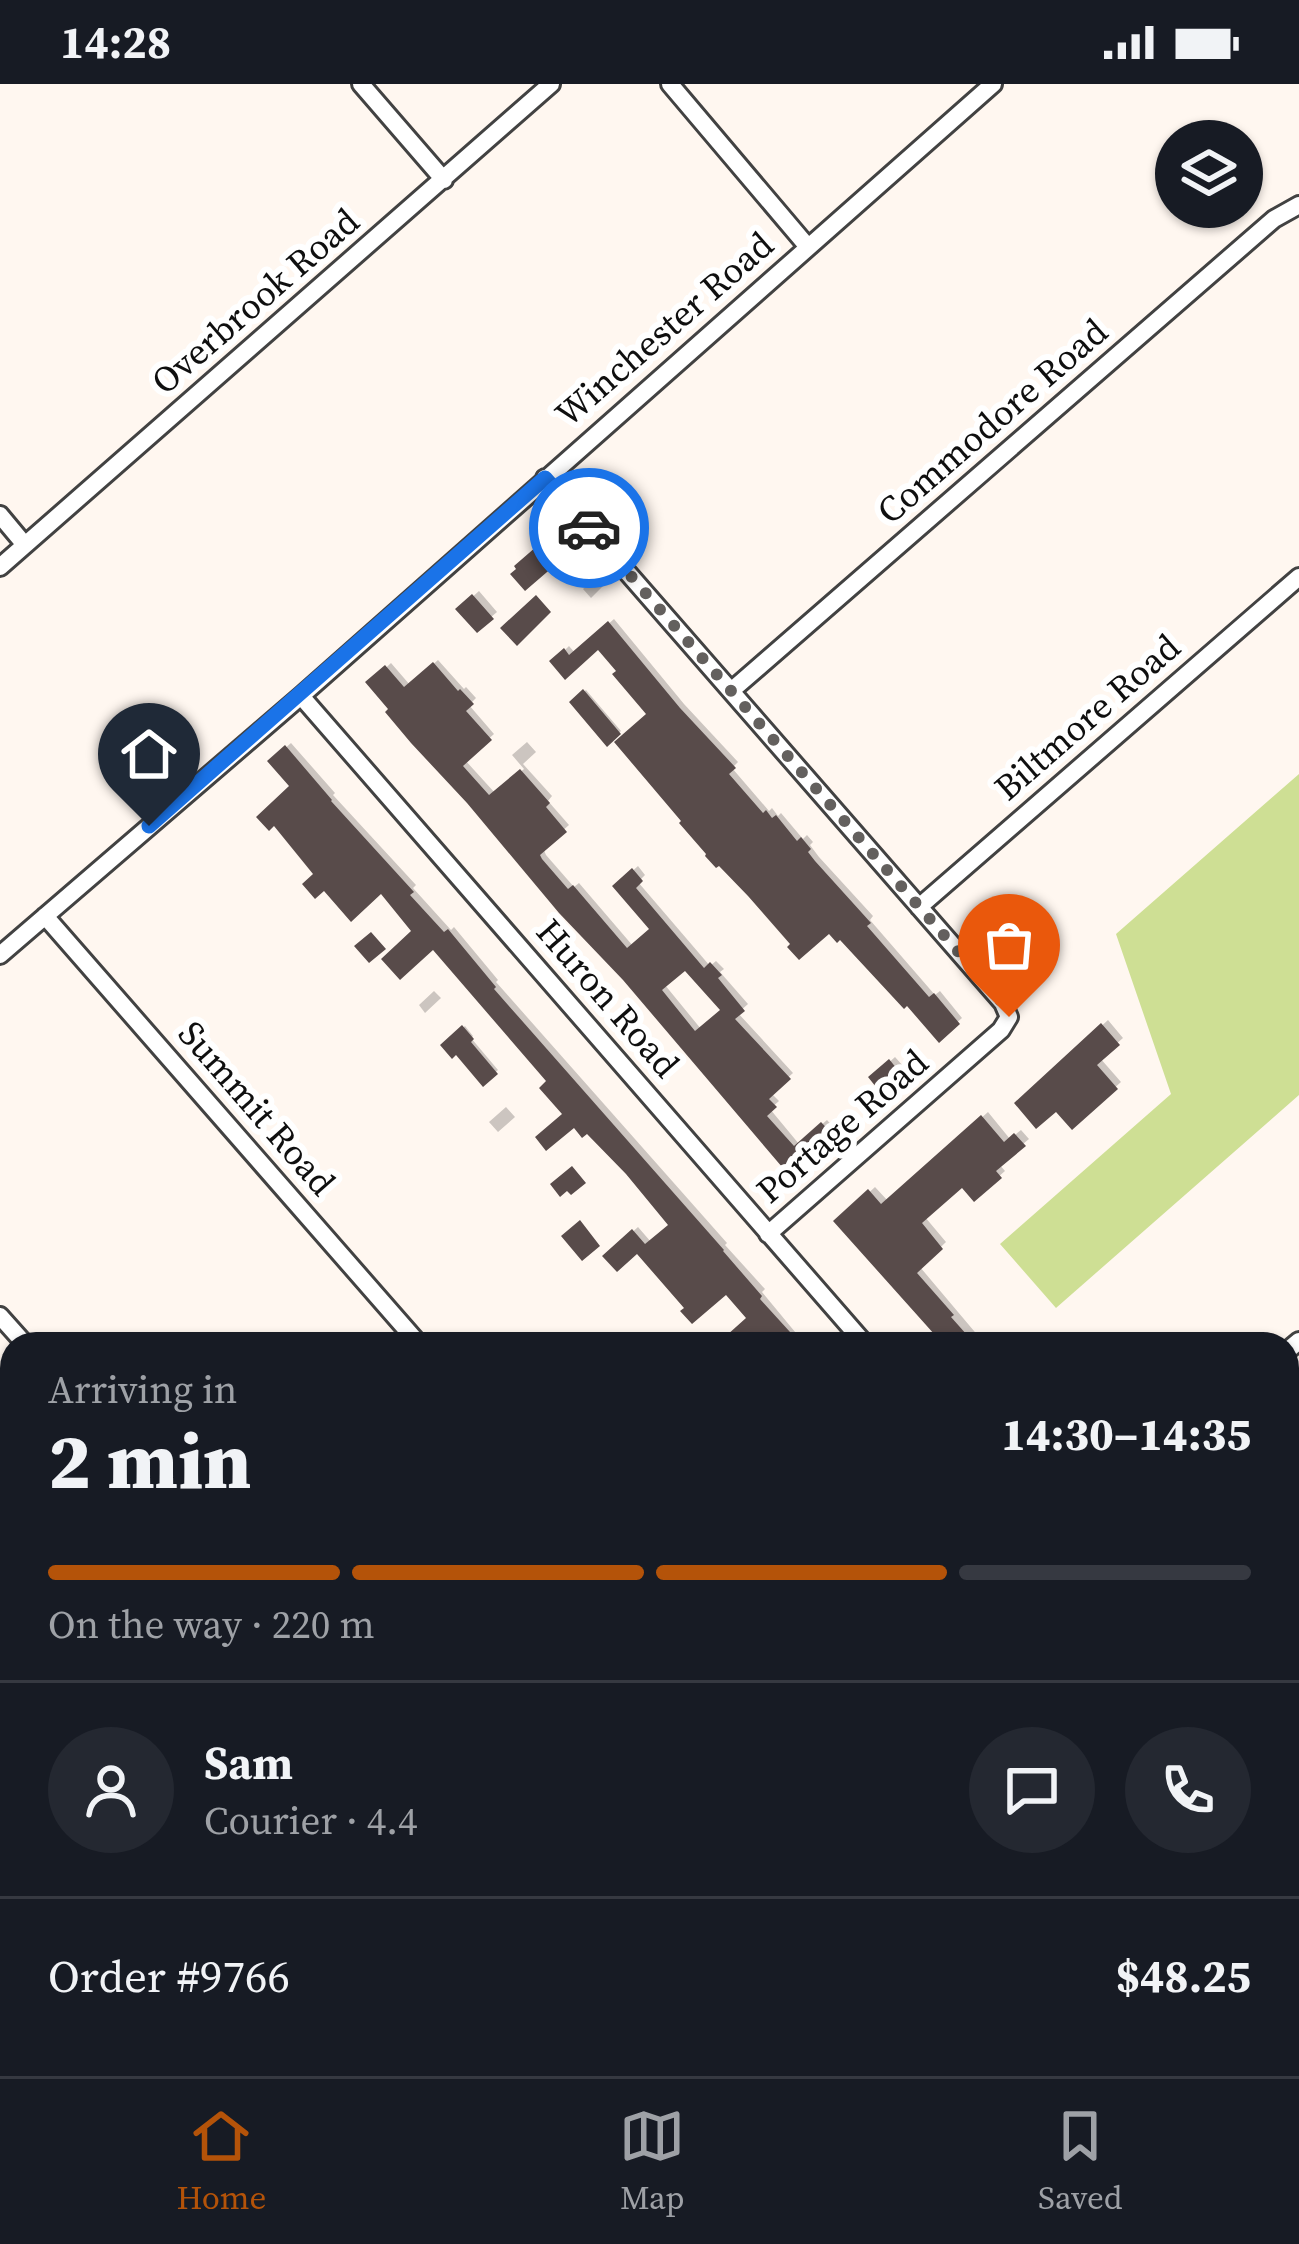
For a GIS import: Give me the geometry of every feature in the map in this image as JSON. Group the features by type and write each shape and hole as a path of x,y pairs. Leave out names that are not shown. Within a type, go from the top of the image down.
{"street":[{"path":"361,84 444,180"},
{"name":"Overbrook Road","path":"0,567 551,84"},
{"path":"670,84 808,247"},
{"name":"Winchester Road","path":"0,956 993,84"},
{"name":"Commodore Road","path":"731,692 1274,219 1299,205"},
{"path":"545,478 919,907"},
{"path":"0,514 25,545"},
{"name":"Biltmore Road","path":"919,907 1299,577"},
{"name":"Huron Road","path":"301,696 855,1332"},
{"name":"Portage Road","path":"768,1234 1001,1030 1009,1017 1003,1003 919,907"},
{"name":"Summit Road","path":"45,916 409,1332"}],"green space":[{"path":"1299,774 1299,1095 1056,1308 1000,1244 1171,1094 1116,934"}],"building":[{"path":"553,528 573,555 525,591 510,574"},
{"path":"472,594 494,619 477,633 455,609"},
{"path":"536,595 551,612 517,646 500,628"},
{"path":"608,621 736,768 729,774 763,813 776,815 797,841 801,837 815,861 871,923 867,926 929,997 934,993 960,1024 939,1043 840,940 837,943 829,934 799,960 748,896 705,856 614,742 646,714 598,650 565,680 549,661 564,648 569,655"},
{"path":"433,662 474,704 466,711 492,740 463,766 489,795 520,769 550,803 546,807 567,832 540,855 542,859 568,889 573,885 627,948 649,929 612,886 632,868 643,881 636,888 704,968 710,962 722,975 718,978 745,1011 735,1019 791,1079 769,1099 777,1107 767,1116 794,1146 821,1122 833,1135 788,1174 411,743 365,682 385,665 404,687","holes":["685,971 720,1010 695,1031 662,990"]},
{"path":"583,689 621,734 607,747 569,702"},
{"path":"285,745 790,1332 730,1332 746,1318 726,1295 692,1324 637,1254 617,1272 602,1256 632,1229 645,1244 668,1225 587,1134 582,1138 574,1128 546,1151 535,1137 562,1114 539,1088 546,1081 433,950 400,980 381,959 411,931 381,894 351,922 324,891 315,899 302,884 313,874 274,826 269,831 256,817 289,786 267,761"},
{"path":"371,932 386,949 369,963 354,946"},
{"path":"1101,1023 1120,1045 1097,1065 1118,1089 1072,1130 1056,1112 1036,1129 1014,1103"},
{"path":"462,1025 498,1074 483,1087 456,1055 452,1059 440,1045"},
{"path":"889,1059 901,1074 880,1092 868,1077"},
{"path":"981,1115 1004,1142 1014,1133 1026,1146 996,1171 1002,1178 974,1202 962,1188 922,1223 943,1249 917,1273 964,1332 932,1332 833,1221 868,1189 881,1204"},
{"path":"572,1166 586,1183 560,1197 550,1184"},
{"path":"580,1220 600,1246 582,1261 561,1236"}],"way so far":[{"path":"589,528 1003,1003 1009,1017"}],"route":[{"path":"149,826 545,478 589,528"}]}
